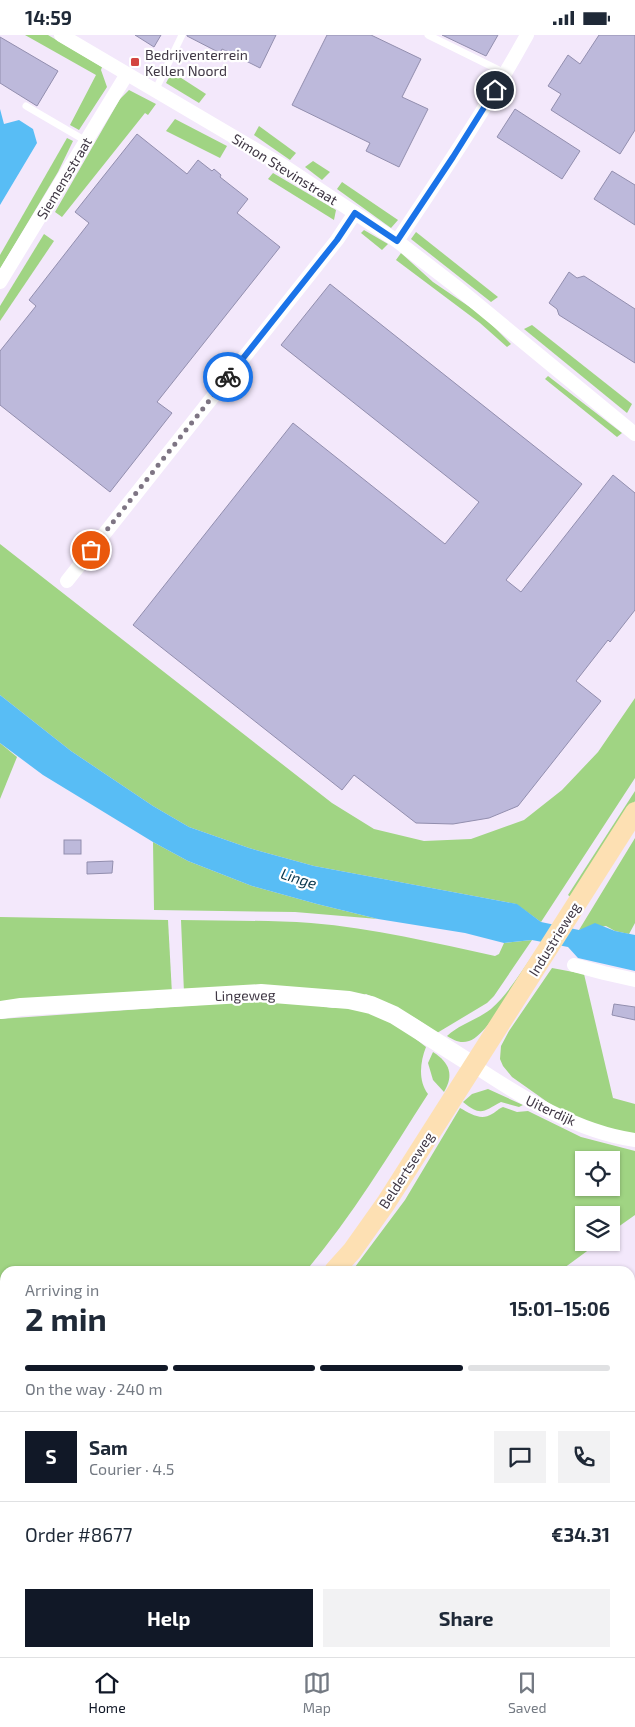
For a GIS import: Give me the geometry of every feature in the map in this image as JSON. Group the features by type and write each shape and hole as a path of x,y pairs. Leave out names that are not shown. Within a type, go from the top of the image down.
{"main road":[{"name":"Industrieweg","path":"473,1065 635,813"},
{"name":"Beldertseweg","path":"338,1266 352,1251 386,1203 473,1065"}],"street":[{"name":"Simon Stevinstraat","path":"62,35 287,169 397,241 634,431"},
{"path":"397,241 453,157 527,35"},
{"name":"Siemensstraat","path":"0,282 127,74"},
{"path":"67,581 337,240 355,213"},
{"path":"574,965 635,979"},
{"name":"Lingeweg","path":"0,1010 21,1007 261,993 349,1000 371,1005 394,1015 473,1065"},
{"name":"Uiterdijk","path":"473,1065 549,1111 614,1137 635,1140"}],"lane":[{"path":"155,91 182,35"},
{"path":"428,35 505,73"},
{"path":"26,106 86,141"}],"green space":[{"path":"25,35 48,35 102,67 101,70 107,87 79,130 70,125 96,75"},
{"path":"172,72 206,94 199,103 166,83"},
{"path":"129,90 156,104 148,115 145,113 62,217 55,212 120,99"},
{"path":"175,119 227,146 220,158 166,131"},
{"path":"259,126 296,153 290,160 254,135"},
{"path":"67,138 73,141 58,172 0,269 0,255"},
{"path":"313,161 330,172 322,180 305,167"},
{"path":"273,173 336,210 334,220 268,179"},
{"path":"342,182 398,220 391,228 337,189"},
{"path":"364,230 388,244 382,250 361,233"},
{"path":"416,232 498,297 491,302 411,239"},
{"path":"44,234 54,241 0,321 0,306"},
{"path":"401,253 433,282 483,316 511,344 507,347 480,323 396,260"},
{"path":"532,325 632,404 627,413 524,329"},
{"path":"548,376 622,433 617,437 545,379"},
{"path":"0,544 332,803 374,829 424,841 471,839 524,820 562,790 598,752 635,698 635,778 541,922 516,904 314,866 249,848 189,827 153,806 71,751 0,695"},
{"path":"0,743 17,757 0,799"},
{"path":"635,791 635,801 572,898 568,895"},
{"path":"635,838 635,923 629,934 615,931 606,926 579,930"},
{"path":"153,842 188,861 252,886 378,919 295,912 154,910"},
{"path":"0,917 168,920 172,994 0,1006"},
{"path":"181,920 278,921 334,925 404,936 495,956 499,954 504,943 532,940 494,996 487,1003 437,1033 403,1011 366,994 355,999 184,993"},
{"path":"539,946 497,1014 477,1036 463,1042 447,1036 457,1028 491,1009 511,987"},
{"path":"552,968 584,974 613,1098 635,1104 635,1136 612,1133 553,1106 512,1077 503,1066 500,1059 501,1046 509,1031"},
{"path":"256,1001 307,1004 333,1008 352,1006 398,1025 426,1047 422,1059 421,1077 428,1094 355,1207 310,1266 0,1266 0,1019"},
{"path":"433,1052 447,1065 449,1070 449,1080 444,1092 433,1080 428,1063"},
{"path":"488,1089 523,1105 519,1107 501,1102 486,1110 478,1111 463,1102 472,1094"},
{"path":"503,1107 517,1112 528,1111 581,1137 635,1151 635,1215 620,1226 620,1206 575,1206 575,1251 587,1251 567,1266 356,1266 405,1200 460,1108 476,1116 488,1116"}],"water":[{"path":"0,109 4,124 19,120 33,129 37,143 0,205"},
{"name":"Linge","path":"0,695 71,751 153,806 189,827 249,848 314,866 517,904 541,922 579,930 595,923 615,931 635,935 635,971 578,958 568,947 532,940 504,943 465,933 378,919 317,904 252,886 188,861 153,842 43,775 0,743"}],"building":[{"path":"135,35 161,35 154,47"},
{"path":"187,35 276,35 260,68 222,49 220,53"},
{"path":"327,35 371,35 421,59 402,97 428,109 399,167 366,151 370,143 292,105"},
{"path":"442,35 498,35 486,56"},
{"path":"599,35 635,35 635,130 620,154 551,110 561,94 548,86 568,55 580,64"},
{"path":"0,37 58,71 37,106 0,83"},
{"path":"515,109 580,151 562,179 497,137"},
{"path":"137,134 187,174 198,160 212,171 214,169 221,175 220,177 248,199 237,213 280,247 157,402 172,413 110,492 0,405 0,351 36,306 29,300 89,223 75,212"},
{"path":"612,171 635,185 635,225 594,199"},
{"path":"569,272 577,278 584,276 635,309 635,363 559,315 557,309 549,303"},
{"path":"330,284 582,484 506,580 521,592 613,475 635,493 635,610 610,642 608,640 576,681 601,701 518,806 489,818 453,824 416,823 354,775 342,790 133,625 293,423 445,544 479,502 281,345"},
{"path":"64,840 81,840 81,854 64,854"},
{"path":"113,861 112,873 87,874 87,862"},
{"path":"614,1004 635,1007 635,1020 612,1015"}],"way so far":[{"path":"91,550 228,377"}],"place":[{"name":"Bedrijventerrein Kellen Noord","path":"135,62"}],"route":[{"path":"228,377 337,240 355,213 397,241 495,90"}]}
